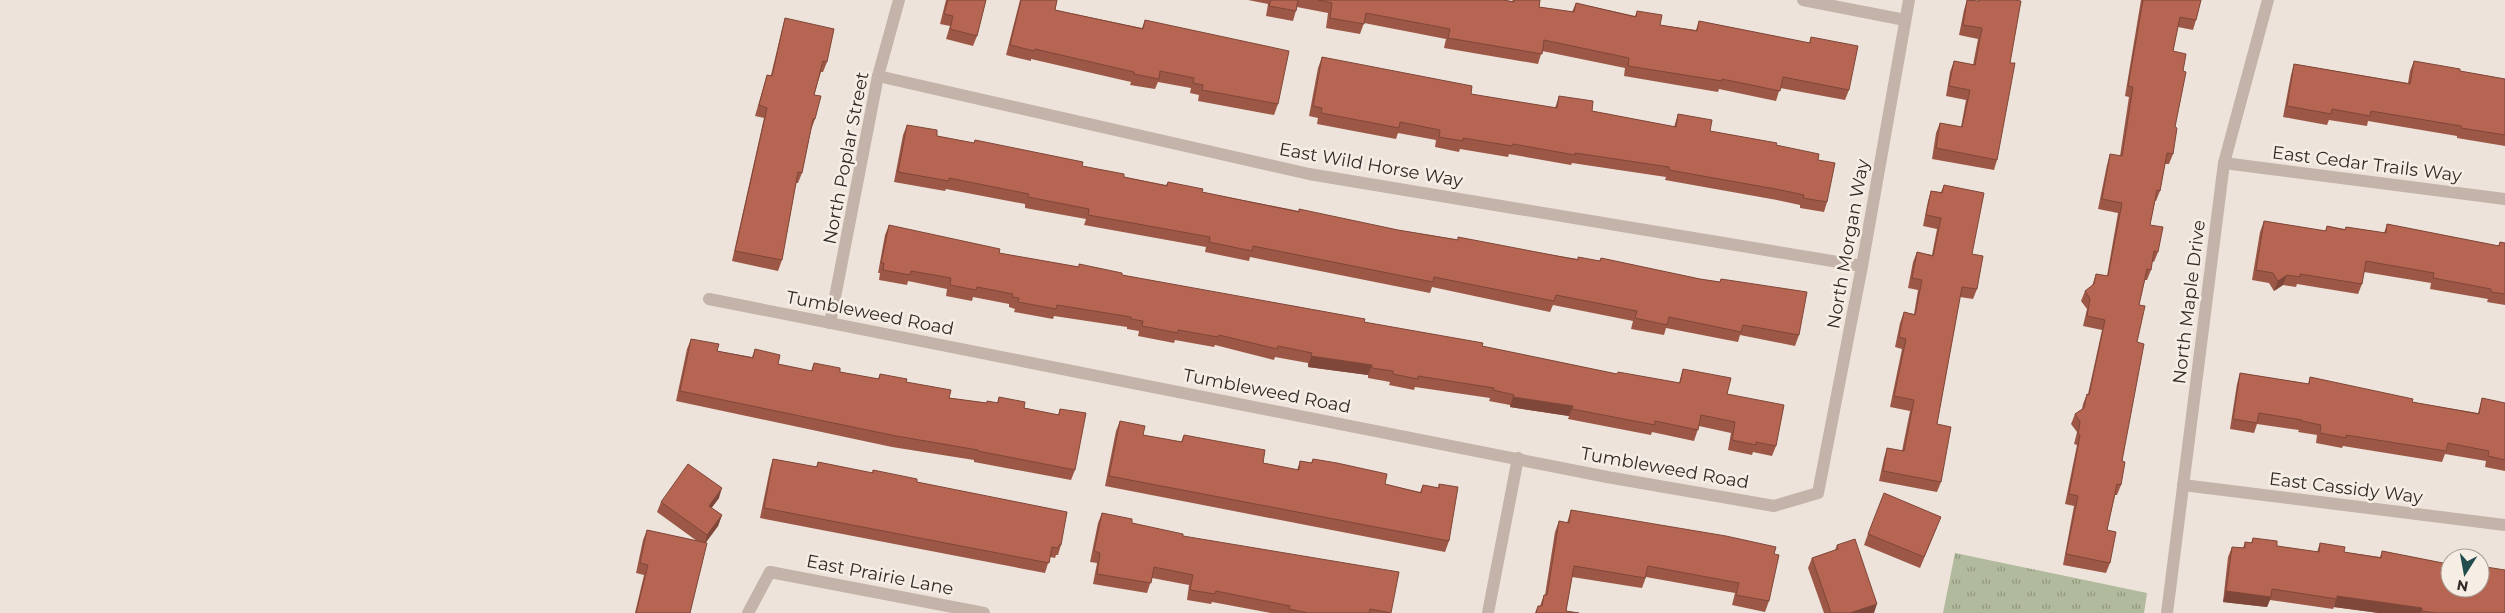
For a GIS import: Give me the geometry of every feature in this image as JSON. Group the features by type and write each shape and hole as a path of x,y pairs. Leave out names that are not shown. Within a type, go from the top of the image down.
{"street":[{"name":"North Poplar Street","path":"830,323 878,76 899,0"},
{"path":"1803,0 1905,20"},
{"name":"North Morgan Way","path":"1818,493 1862,266 1909,0"},
{"name":"North Maple Drive","path":"2167,613 2224,164 2268,0"},
{"name":"East Wild Horse Way","path":"878,76 1309,174 1862,266"},
{"name":"East Cedar Trails Way","path":"2224,164 2505,199"},
{"name":"Tumbleweed Road","path":"709,300 1607,477 1774,506 1818,493"},
{"path":"1488,613 1518,458"},
{"name":"East Cassidy Way","path":"2183,485 2505,525"},
{"name":"East Prairie Lane","path":"748,613 770,572 984,613"}],"green space":[{"path":"1955,553 2147,593 2144,613 1943,613"}],"building":[{"path":"948,0 986,0 977,36 950,29 953,16 944,14"},
{"path":"1021,0 1057,0 1055,10 1143,29 1145,20 1289,51 1278,104 1202,90 1203,85 1193,83 1194,78 1160,71 1159,79 1035,49 1034,51 1010,45"},
{"path":"1271,0 1298,0 1296,11 1269,6"},
{"path":"1318,0 1503,0 1514,2 1514,0 1540,0 1539,7 1574,12 1576,3 1636,17 1637,11 1662,15 1660,25 1697,31 1699,21 1810,43 1811,37 1858,46 1849,90 1783,77 1780,91 1722,79 1722,81 1628,66 1629,58 1544,40 1542,54 1448,38 1450,29 1366,13 1364,24 1330,18 1332,3"},
{"path":"1967,0 2021,1 2010,63 2015,63 1997,160 1936,148 1940,123 1962,127 1970,90 1949,86 1954,61 1975,65 1982,28 1963,25"},
{"path":"2143,0 2201,0 2196,20 2180,17 2173,51 2186,54 2183,71 2186,72 2175,127 2177,128 2173,154 2167,153 2160,191 2157,190 2150,225 2163,227 2158,252 2154,251 2151,270 2147,269 2139,305 2145,306 2137,342 2144,344 2122,461 2125,462 2121,485 2117,484 2107,530 2116,532 2110,563 2066,554 2078,496 2069,494 2080,435 2078,434 2080,422 2075,414 2084,408 2087,394 2089,395 2105,320 2087,316 2090,299 2085,291 2094,284 2096,274 2108,276 2122,203 2102,199 2110,154 2122,156 2133,87 2128,86"},
{"path":"785,18 834,29 827,62 823,61 814,95 821,96 815,119 813,119 802,173 798,172 782,260 735,251 767,108 759,105 767,75 772,76"},
{"path":"1322,57 1472,86 1471,94 1557,108 1559,96 1593,101 1592,111 1676,127 1678,114 1712,120 1710,131 1777,143 1776,145 1819,154 1818,160 1835,163 1827,202 1803,198 1804,195 1781,190 1669,170 1669,167 1575,153 1575,155 1513,144 1512,146 1463,138 1463,141 1439,137 1440,130 1400,122 1399,128 1321,113 1322,108 1313,106"},
{"path":"2414,61 2505,79 2505,135 2371,111 2370,116 2332,109 2331,114 2287,106 2294,64 2410,84"},
{"path":"907,125 937,130 937,136 974,143 975,140 1083,162 1082,166 1124,174 1124,177 1167,186 1168,182 1203,189 1202,192 1299,212 1299,209 1398,230 1458,240 1458,237 1578,260 1578,257 1600,261 1601,258 1700,279 1720,282 1721,279 1807,292 1799,335 1743,325 1741,332 1669,317 1667,325 1635,318 1637,311 1556,295 1554,301 1434,277 1433,282 1253,246 1252,251 1209,242 1210,237 1088,215 1089,209 1028,197 1029,194 949,178 949,181 898,172"},
{"path":"1944,185 1984,193 1972,254 1983,256 1977,289 1962,287 1937,424 1951,427 1941,482 1883,471 1887,448 1904,451 1914,400 1894,396 1906,339 1899,337 1904,312 1915,315 1922,280 1912,278 1917,252 1933,256 1941,218 1926,215 1931,191 1942,193"},
{"path":"2264,221 2326,231 2327,226 2345,230 2346,227 2386,233 2387,224 2499,246 2500,242 2505,243 2505,294 2491,292 2491,289 2433,278 2434,273 2366,261 2362,284 2300,274 2300,277 2287,275 2278,281 2273,273 2256,270"},
{"path":"889,225 1000,249 999,253 1079,267 1079,264 1122,273 1122,275 1365,319 1364,322 1483,343 1482,346 1617,374 1618,372 1680,383 1683,369 1731,378 1727,394 1784,405 1776,446 1756,442 1756,445 1732,440 1735,422 1701,415 1698,430 1655,421 1655,425 1572,409 1573,406 1513,397 1514,395 1493,390 1494,388 1418,376 1418,379 1393,374 1393,371 1372,368 1372,365 1311,356 1312,353 1278,346 1277,349 1219,335 1218,337 1178,330 1178,333 1142,326 1143,321 1131,319 1131,317 1057,305 1056,309 1018,302 1019,298 1012,297 1013,294 977,287 976,290 950,285 951,278 911,271 910,275 883,270 884,263 881,263"},
{"path":"691,339 719,344 717,351 753,358 755,349 780,355 778,364 812,371 814,363 840,368 840,372 879,379 880,374 907,379 906,382 951,390 949,398 998,403 999,397 1025,402 1024,408 1059,415 1060,409 1086,413 1075,470 978,450 896,436 680,391"},
{"path":"2240,373 2309,384 2310,377 2413,399 2412,402 2479,414 2482,398 2505,403 2505,460 2488,456 2489,451 2448,443 2446,451 2346,435 2346,438 2320,433 2321,425 2259,413 2257,423 2233,419"},
{"path":"1120,421 1145,426 1143,435 1182,442 1184,435 1265,450 1263,463 1299,470 1300,461 1312,463 1313,459 1337,463 1387,474 1385,484 1421,493 1423,485 1439,488 1439,484 1458,487 1449,541 1109,476"},
{"path":"773,459 817,467 818,462 873,473 873,470 917,479 917,482 1067,512 1061,545 1058,548 1052,547 1049,563 764,508"},
{"path":"688,464 722,488 709,506 722,515 707,535 661,502"},
{"path":"1884,493 1941,517 1924,557 1868,534"},
{"path":"1571,510 1726,536 1776,547 1774,554 1779,555 1769,601 1736,595 1739,583 1648,566 1645,578 1574,566 1566,611 1579,613 1536,613 1538,606 1542,606 1544,595 1547,595 1559,521 1569,523"},
{"path":"1102,513 1132,519 1132,523 1183,534 1183,536 1399,572 1391,613 1370,609 1369,613 1308,613 1289,609 1290,606 1216,591 1215,594 1190,590 1193,575 1154,567 1151,583 1097,574 1100,553 1094,551"},
{"path":"647,530 707,543 690,613 636,613 648,565 640,563"},
{"path":"2253,538 2277,541 2277,546 2319,552 2320,543 2345,547 2344,552 2381,558 2382,551 2440,562 2440,598 2490,598 2490,568 2505,570 2505,613 2436,613 2422,611 2422,608 2337,596 2337,599 2272,589 2271,597 2226,591 2232,547 2245,548 2245,542 2252,543"},
{"path":"1855,539 1877,604 1850,613 1831,613 1812,558 1838,549 1837,545"}]}
